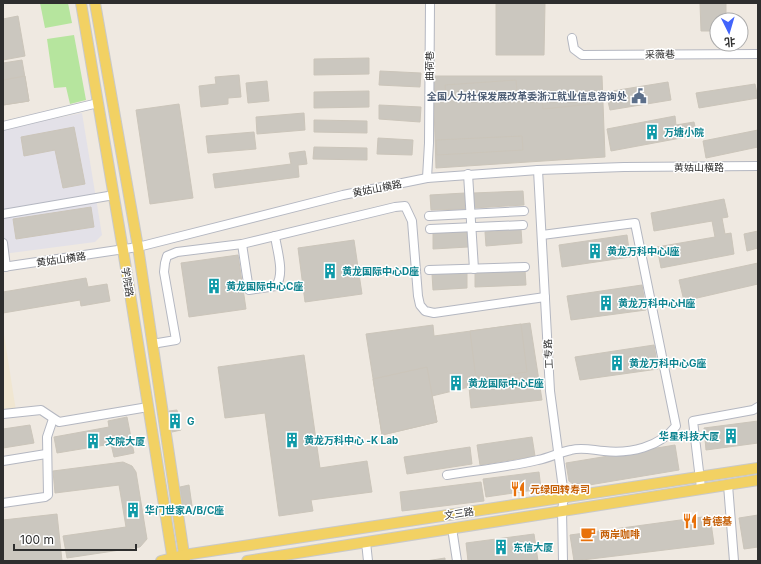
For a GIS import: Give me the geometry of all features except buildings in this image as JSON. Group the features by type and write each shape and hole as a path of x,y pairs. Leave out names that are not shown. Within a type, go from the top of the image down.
{"main road":[{"name":"学院路","path":"81,3 114,195 173,560"},
{"name":"学院路","path":"95,3 138,247 185,558"},
{"name":"文三路","path":"161,561 564,496 758,468"},
{"name":"文三路","path":"246,561 758,480"}],"street":[{"name":"曲荷巷","path":"427,178 429,143 430,3"},
{"name":"采薇巷","path":"572,38 574,49 582,55 758,54"},
{"path":"3,126 98,103"},
{"name":"黄姑山横路","path":"5,267 138,247 343,195 427,178 538,170 624,167 758,166"},
{"name":"工专路","path":"538,170 550,391 564,496 562,510 563,561"},
{"path":"468,174 474,269"},
{"path":"3,214 114,195"},
{"path":"152,344 176,340 164,272 167,256 178,252 242,244 378,210 406,206 412,221 418,296 420,305 425,311 434,313 545,297"},
{"path":"429,216 524,211"},
{"path":"447,475 540,460 585,448 614,452 638,449 662,440 676,426 635,223 542,235"},
{"path":"430,229 523,225"},
{"path":"242,244 249,290 276,286 280,281 280,274 275,236"},
{"path":"3,243 5,267"},
{"path":"429,270 525,267"},
{"path":"3,414 42,410 59,422 148,407"},
{"path":"701,488 693,421 753,410 758,407"},
{"path":"3,502 45,497 48,495 46,454 47,437 53,419"},
{"path":"3,461 46,454"},
{"path":"728,485 734,561"},
{"path":"452,528 457,561"},
{"path":"366,542 368,561"}],"shaded area":[{"path":"82,113 102,235 95,242 3,254 3,129"},
{"path":"3,328 16,411 3,413"}],"green space":[{"path":"40,3 68,3 72,23 45,28"},
{"path":"74,35 86,100 70,104 66,87 54,88 47,39"}],"place":[{"name":"全国人力社保发展改革委浙江就业信息咨询处","path":"639,96"},
{"name":"万塘小院","path":"652,132"},
{"name":"黄龙万科中心I座","path":"595,251"},
{"name":"黄龙国际中心D座","path":"330,271"},
{"name":"黄龙国际中心C座","path":"214,286"},
{"name":"黄龙万科中心H座","path":"606,303"},
{"name":"黄龙万科中心G座","path":"617,363"},
{"name":"黄龙国际中心E座","path":"456,383"},
{"name":"G","path":"175,421"},
{"name":"华星科技大厦","path":"731,436"},
{"name":"黄龙万科中心 -K Lab","path":"292,440"},
{"name":"文院大厦","path":"93,441"},
{"name":"元绿回转寿司","path":"518,489"},
{"name":"华门世家A/B/C座","path":"133,510"},
{"name":"肯德基","path":"690,521"},
{"name":"两岸咖啡","path":"588,534"},
{"name":"东信大厦","path":"501,547"}]}
